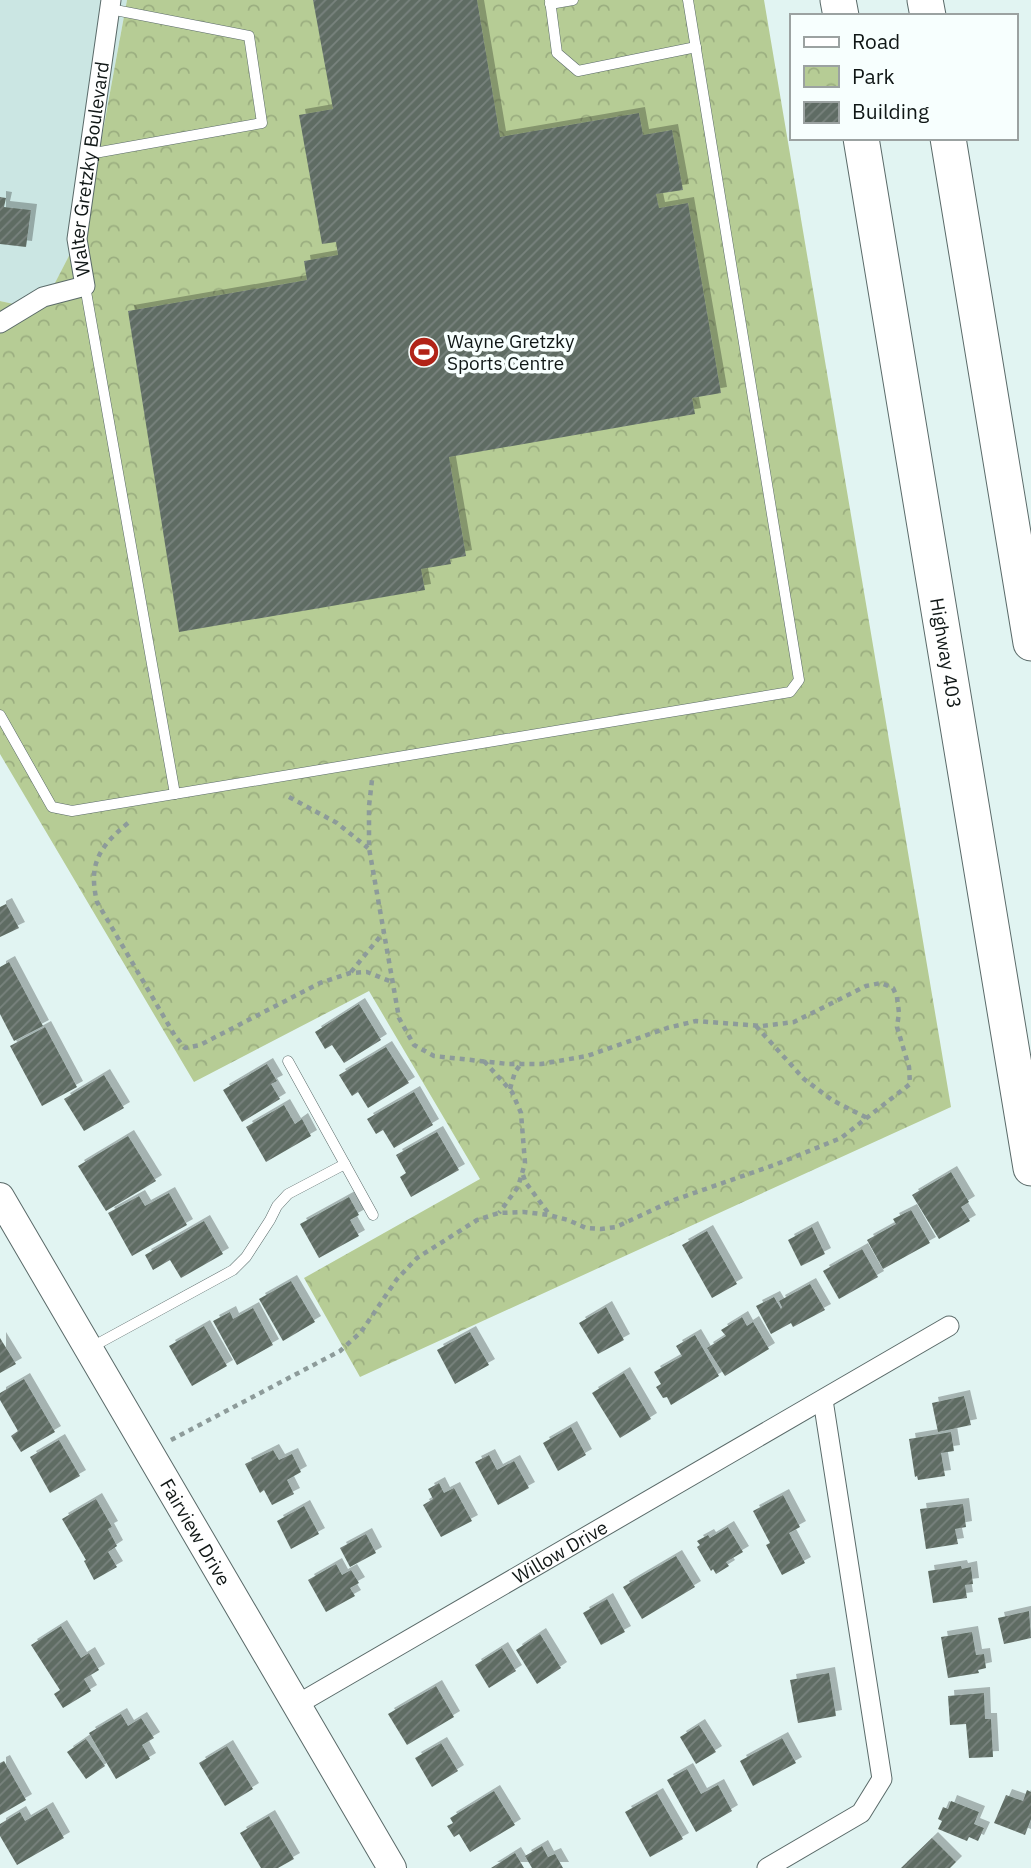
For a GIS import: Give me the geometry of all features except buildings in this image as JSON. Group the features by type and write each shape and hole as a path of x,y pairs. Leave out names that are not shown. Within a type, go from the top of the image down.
{"highway":[{"name":"Highway 403","path":"861,140 1031,1168"},
{"path":"948,140 1031,643"}],"main road":[{"name":"Fairview Drive","path":"0,1197 392,1868"}],"street":[{"name":"Walter Gretzky Boulevard","path":"0,323 43,297 85,286 77,239 111,4"},
{"name":"Willow Drive","path":"298,1704 949,1326"},
{"path":"767,1868 861,1812 882,1779 823,1400"}],"lane":[{"path":"573,0 550,2 557,53 578,71 696,47"},
{"path":"0,715 52,807 72,811 790,692 799,680 688,0"},
{"path":"89,155 262,123 249,36 111,4"},
{"path":"85,286 175,794"},
{"path":"288,1061 373,1215"},
{"path":"89,1349 233,1269 246,1257 277,1206 288,1194 345,1164"}],"path":[{"path":"149,1451 340,1352 361,1332 397,1279 417,1258 477,1220 499,1213 524,1212 549,1215 586,1228 616,1227 674,1200 841,1138 910,1084 909,1067 897,1027 897,997 893,988 881,983 866,986 794,1022 756,1026 696,1021 667,1028 587,1056 541,1065 434,1056 414,1045 399,1018 369,848 372,780"},
{"path":"289,797 337,823 369,848"},
{"path":"128,823 102,848 94,867 92,883 97,902 175,1036 185,1048 200,1045 320,983 350,973 368,972 393,982"},
{"path":"350,973 384,933"},
{"path":"756,1026 804,1079 832,1100 867,1118"},
{"path":"483,1060 510,1089 521,1113 525,1163 518,1187 499,1213"},
{"path":"510,1089 520,1064"},
{"path":"523,1172 526,1183 549,1215"}],"shaded area":[{"path":"0,0 127,0 86,223 41,311 0,301"}],"green space":[{"path":"127,0 764,0 951,1107 360,1377 304,1278 480,1179 369,991 194,1082 0,754 0,301 41,310 86,223"}],"place":[{"name":"Wayne Gretzky Sports Centre","path":"424,352"}]}
